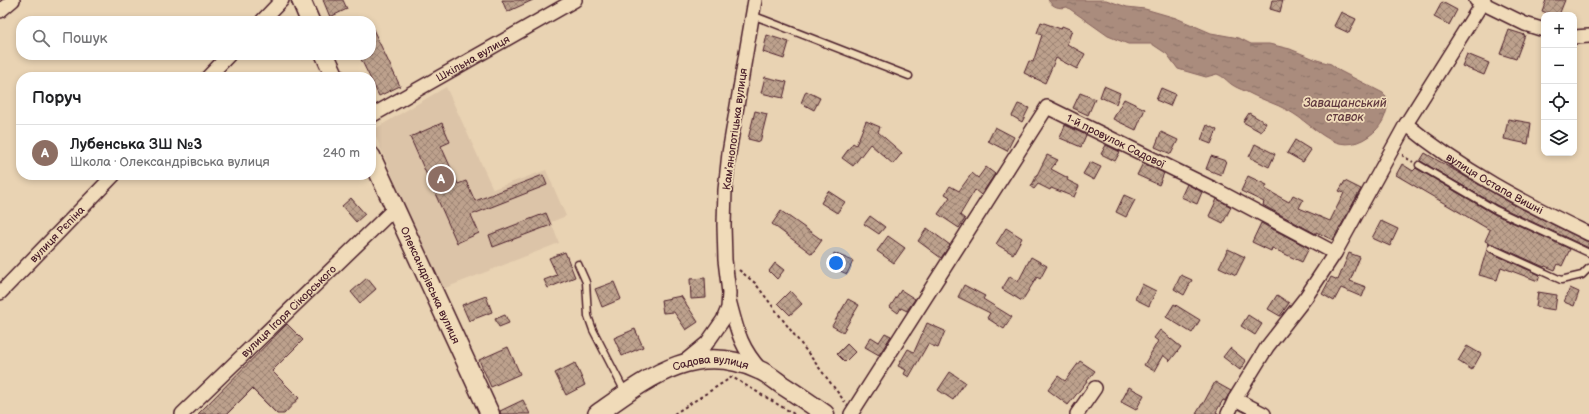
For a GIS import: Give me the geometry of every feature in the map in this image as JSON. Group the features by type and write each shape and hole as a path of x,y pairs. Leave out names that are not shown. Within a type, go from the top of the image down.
{"main road":[{"path":"301,0 308,16"},
{"path":"327,60 333,72"},
{"name":"Олександрівська вулиця","path":"376,167 490,414"},
{"name":"Садова вулиця","path":"596,414 626,393 671,367 684,362 723,359 736,361 761,370 825,414"}],"street":[{"path":"0,11 13,0"},
{"path":"267,16 282,0"},
{"name":"Шкільна вулиця","path":"376,113 575,0"},
{"name":"Камʼянопотіцька вулиця","path":"684,362 707,344 723,320 728,308 724,225 726,182 729,153 755,0"},
{"path":"1228,414 1235,399 1267,347 1306,297 1335,254 1406,124 1481,1 1525,24 1541,29"},
{"path":"1577,36 1589,36"},
{"path":"213,72 224,60"},
{"name":"1-й провулок Садової","path":"852,413 1047,107 1220,192 1335,254"},
{"name":"вулиця Остапа Вишні","path":"1406,124 1416,133 1458,163 1500,189 1589,234"},
{"name":"вулиця Рєпіна","path":"0,293 109,180"},
{"name":"вулиця Ігоря Сікорського","path":"182,414 395,208"},
{"path":"728,299 737,332 743,346 751,359 761,370"},
{"path":"1077,414 1095,388"},
{"path":"1235,399 1264,414"}],"lane":[{"path":"752,15 909,76"},
{"path":"1419,166 1496,210 1589,253"},
{"path":"1491,248 1561,280 1582,275 1589,268"},
{"path":"578,264 586,282 588,316 593,330 626,393"}],"path":[{"path":"1416,133 1402,156 1419,166"},
{"path":"725,260 755,283 852,413"},
{"path":"674,414 732,376 794,414"}],"shaded area":[{"path":"446,87 493,189 546,170 566,216 551,222 559,243 440,290 376,137 376,128"}],"water":[{"name":"Заващанський ставок","path":"1048,0 1106,0 1127,7 1145,9 1176,18 1211,33 1239,38 1251,44 1269,44 1290,49 1331,64 1340,71 1383,93 1388,100 1385,116 1377,129 1369,136 1357,142 1346,144 1336,142 1317,132 1289,111 1236,87 1217,74 1206,77 1178,69 1167,54 1152,44 1128,44 1108,36 1067,7 1056,7"}],"building":[{"path":"323,0 343,0 347,9 330,16"},
{"path":"502,0 533,0 507,12"},
{"path":"1272,0 1283,0 1280,12 1270,9"},
{"path":"1546,0 1565,0 1560,12 1542,11"},
{"path":"1442,2 1457,10 1449,25 1434,17"},
{"path":"1341,12 1356,19 1349,33 1334,26"},
{"path":"1041,22 1061,29 1062,26 1072,30 1067,44 1085,54 1077,69 1056,58 1045,83 1024,73 1029,61 1033,62 1042,35 1037,33"},
{"path":"1509,30 1525,35 1516,59 1500,54"},
{"path":"767,35 789,42 784,59 763,52"},
{"path":"376,36 400,86 379,96 376,90 376,72 367,72 361,60 376,60"},
{"path":"1467,54 1489,63 1484,75 1462,66"},
{"path":"765,77 787,82 783,98 761,93"},
{"path":"1104,86 1120,93 1116,104 1100,97"},
{"path":"1161,88 1175,94 1170,106 1156,100"},
{"path":"806,91 820,98 814,110 801,103"},
{"path":"1080,93 1095,99 1088,115 1073,108"},
{"path":"1124,99 1145,109 1136,130 1113,119"},
{"path":"1018,104 1029,108 1022,122 1012,116"},
{"path":"755,111 767,114 760,142 748,139"},
{"path":"1249,113 1266,123 1261,132 1243,122"},
{"path":"1508,119 1531,123 1528,144 1504,139"},
{"path":"866,121 880,127 878,132 902,153 893,164 870,144 853,166 842,158 853,143 856,145"},
{"path":"442,123 450,142 441,146 458,184 466,181 475,201 543,175 547,185 471,215 479,233 457,243 410,137"},
{"path":"1065,125 1086,135 1081,147 1060,138"},
{"path":"1207,125 1217,130 1211,144 1201,140"},
{"path":"995,127 1014,137 1007,151 988,141"},
{"path":"1161,132 1178,140 1171,154 1155,147"},
{"path":"1295,140 1311,150 1303,162 1287,153"},
{"path":"1255,144 1275,154 1269,167 1249,157"},
{"path":"1106,145 1120,152 1115,161 1101,154"},
{"path":"1425,153 1514,205 1589,242 1589,248 1498,206 1420,161"},
{"path":"1047,155 1058,160 1051,169 1079,186 1074,197 1051,188 1050,190 1038,184 1034,189 1031,187"},
{"path":"1211,156 1226,161 1221,175 1206,169"},
{"path":"1090,162 1101,167 1094,180 1083,174"},
{"path":"1143,163 1164,173 1159,185 1137,175"},
{"path":"1402,164 1413,171 1416,168 1494,214 1570,249 1562,266 1558,264 1555,270 1545,266 1544,267 1493,244 1488,244 1489,243 1485,241 1490,230 1396,175"},
{"path":"986,167 995,174 981,195 975,190 960,215 965,219 959,228 938,214 950,197 945,194 950,186 959,191 972,173 978,178"},
{"path":"1248,176 1267,185 1265,189 1289,202 1293,195 1303,200 1299,208 1330,221 1344,193 1339,191 1345,181 1361,189 1333,240 1316,232 1316,234 1263,205 1264,202 1241,191"},
{"path":"1187,184 1202,192 1197,204 1181,197"},
{"path":"828,191 845,202 837,213 821,203"},
{"path":"1124,195 1135,200 1126,217 1116,212"},
{"path":"351,198 365,214 356,222 342,206"},
{"path":"1217,199 1231,207 1223,223 1209,216"},
{"path":"781,211 822,240 812,254 772,224"},
{"path":"546,213 551,225 493,247 489,235"},
{"path":"870,216 885,227 879,234 864,224"},
{"path":"1381,221 1398,229 1390,246 1372,238"},
{"path":"1261,223 1309,248 1302,262 1272,248 1271,251 1252,242"},
{"path":"927,228 950,245 941,258 918,241"},
{"path":"1006,228 1022,238 1013,254 996,244"},
{"path":"888,236 905,248 894,263 877,251"},
{"path":"1228,249 1245,257 1236,275 1219,267"},
{"path":"1487,249 1489,252 1540,275 1538,281 1501,267 1497,280 1479,275"},
{"path":"565,252 575,277 548,288 544,280 557,275 549,258"},
{"path":"834,253 853,261 847,274 829,266"},
{"path":"1349,253 1360,257 1350,281 1366,287 1362,297 1341,288 1334,301 1322,294 1331,277 1338,280"},
{"path":"1031,257 1047,266 1040,279 1037,277 1022,301 1002,289 1010,276 1018,282"},
{"path":"775,263 784,270 777,279 769,271"},
{"path":"1181,275 1192,280 1184,295 1174,289"},
{"path":"367,278 376,289 360,303 351,292"},
{"path":"705,278 706,298 691,299 690,279"},
{"path":"614,282 621,299 602,307 595,289"},
{"path":"1142,284 1156,291 1149,306 1135,299"},
{"path":"964,285 985,296 983,299 1012,317 1004,329 987,318 990,313 958,297"},
{"path":"1570,288 1579,292 1574,306 1564,302"},
{"path":"901,290 915,299 907,311 901,308 898,313 890,307"},
{"path":"790,291 802,304 790,315 778,303"},
{"path":"1538,292 1557,295 1555,310 1536,307"},
{"path":"1277,295 1289,303 1280,316 1268,309"},
{"path":"486,296 492,312 469,321 462,305"},
{"path":"681,296 698,322 686,330 674,312 663,313 661,300"},
{"path":"848,299 859,305 843,332 832,326"},
{"path":"1174,304 1200,320 1192,333 1166,317"},
{"path":"505,315 509,323 499,327 495,319"},
{"path":"1248,315 1262,324 1255,335 1241,326"},
{"path":"927,323 945,331 938,348 928,344 909,377 904,374 906,370 898,366 908,349 914,352"},
{"path":"287,324 303,340 272,371 299,398 284,414 277,414 252,389 227,414 198,414"},
{"path":"635,329 643,347 622,356 614,338"},
{"path":"1160,330 1181,347 1170,361 1163,355 1154,371 1144,365 1158,341 1154,338"},
{"path":"885,333 891,336 879,355 865,347 871,337 879,342"},
{"path":"847,344 855,352 845,362 837,354"},
{"path":"1467,346 1481,354 1472,370 1458,361"},
{"path":"508,347 520,374 491,387 479,360"},
{"path":"1230,348 1246,361 1240,370 1223,357"},
{"path":"1080,361 1095,371 1068,405 1048,390 1058,376 1065,381"},
{"path":"575,363 585,385 566,395 555,373"},
{"path":"950,372 965,382 953,400 938,390"},
{"path":"1215,382 1231,391 1225,401 1223,400 1216,412 1219,414 1196,414 1203,404"},
{"path":"1129,387 1144,395 1136,410 1121,402"},
{"path":"523,400 530,414 500,414 500,411"}],"place":[{"name":"Лубенська ЗШ №3","path":"441,179"}]}
